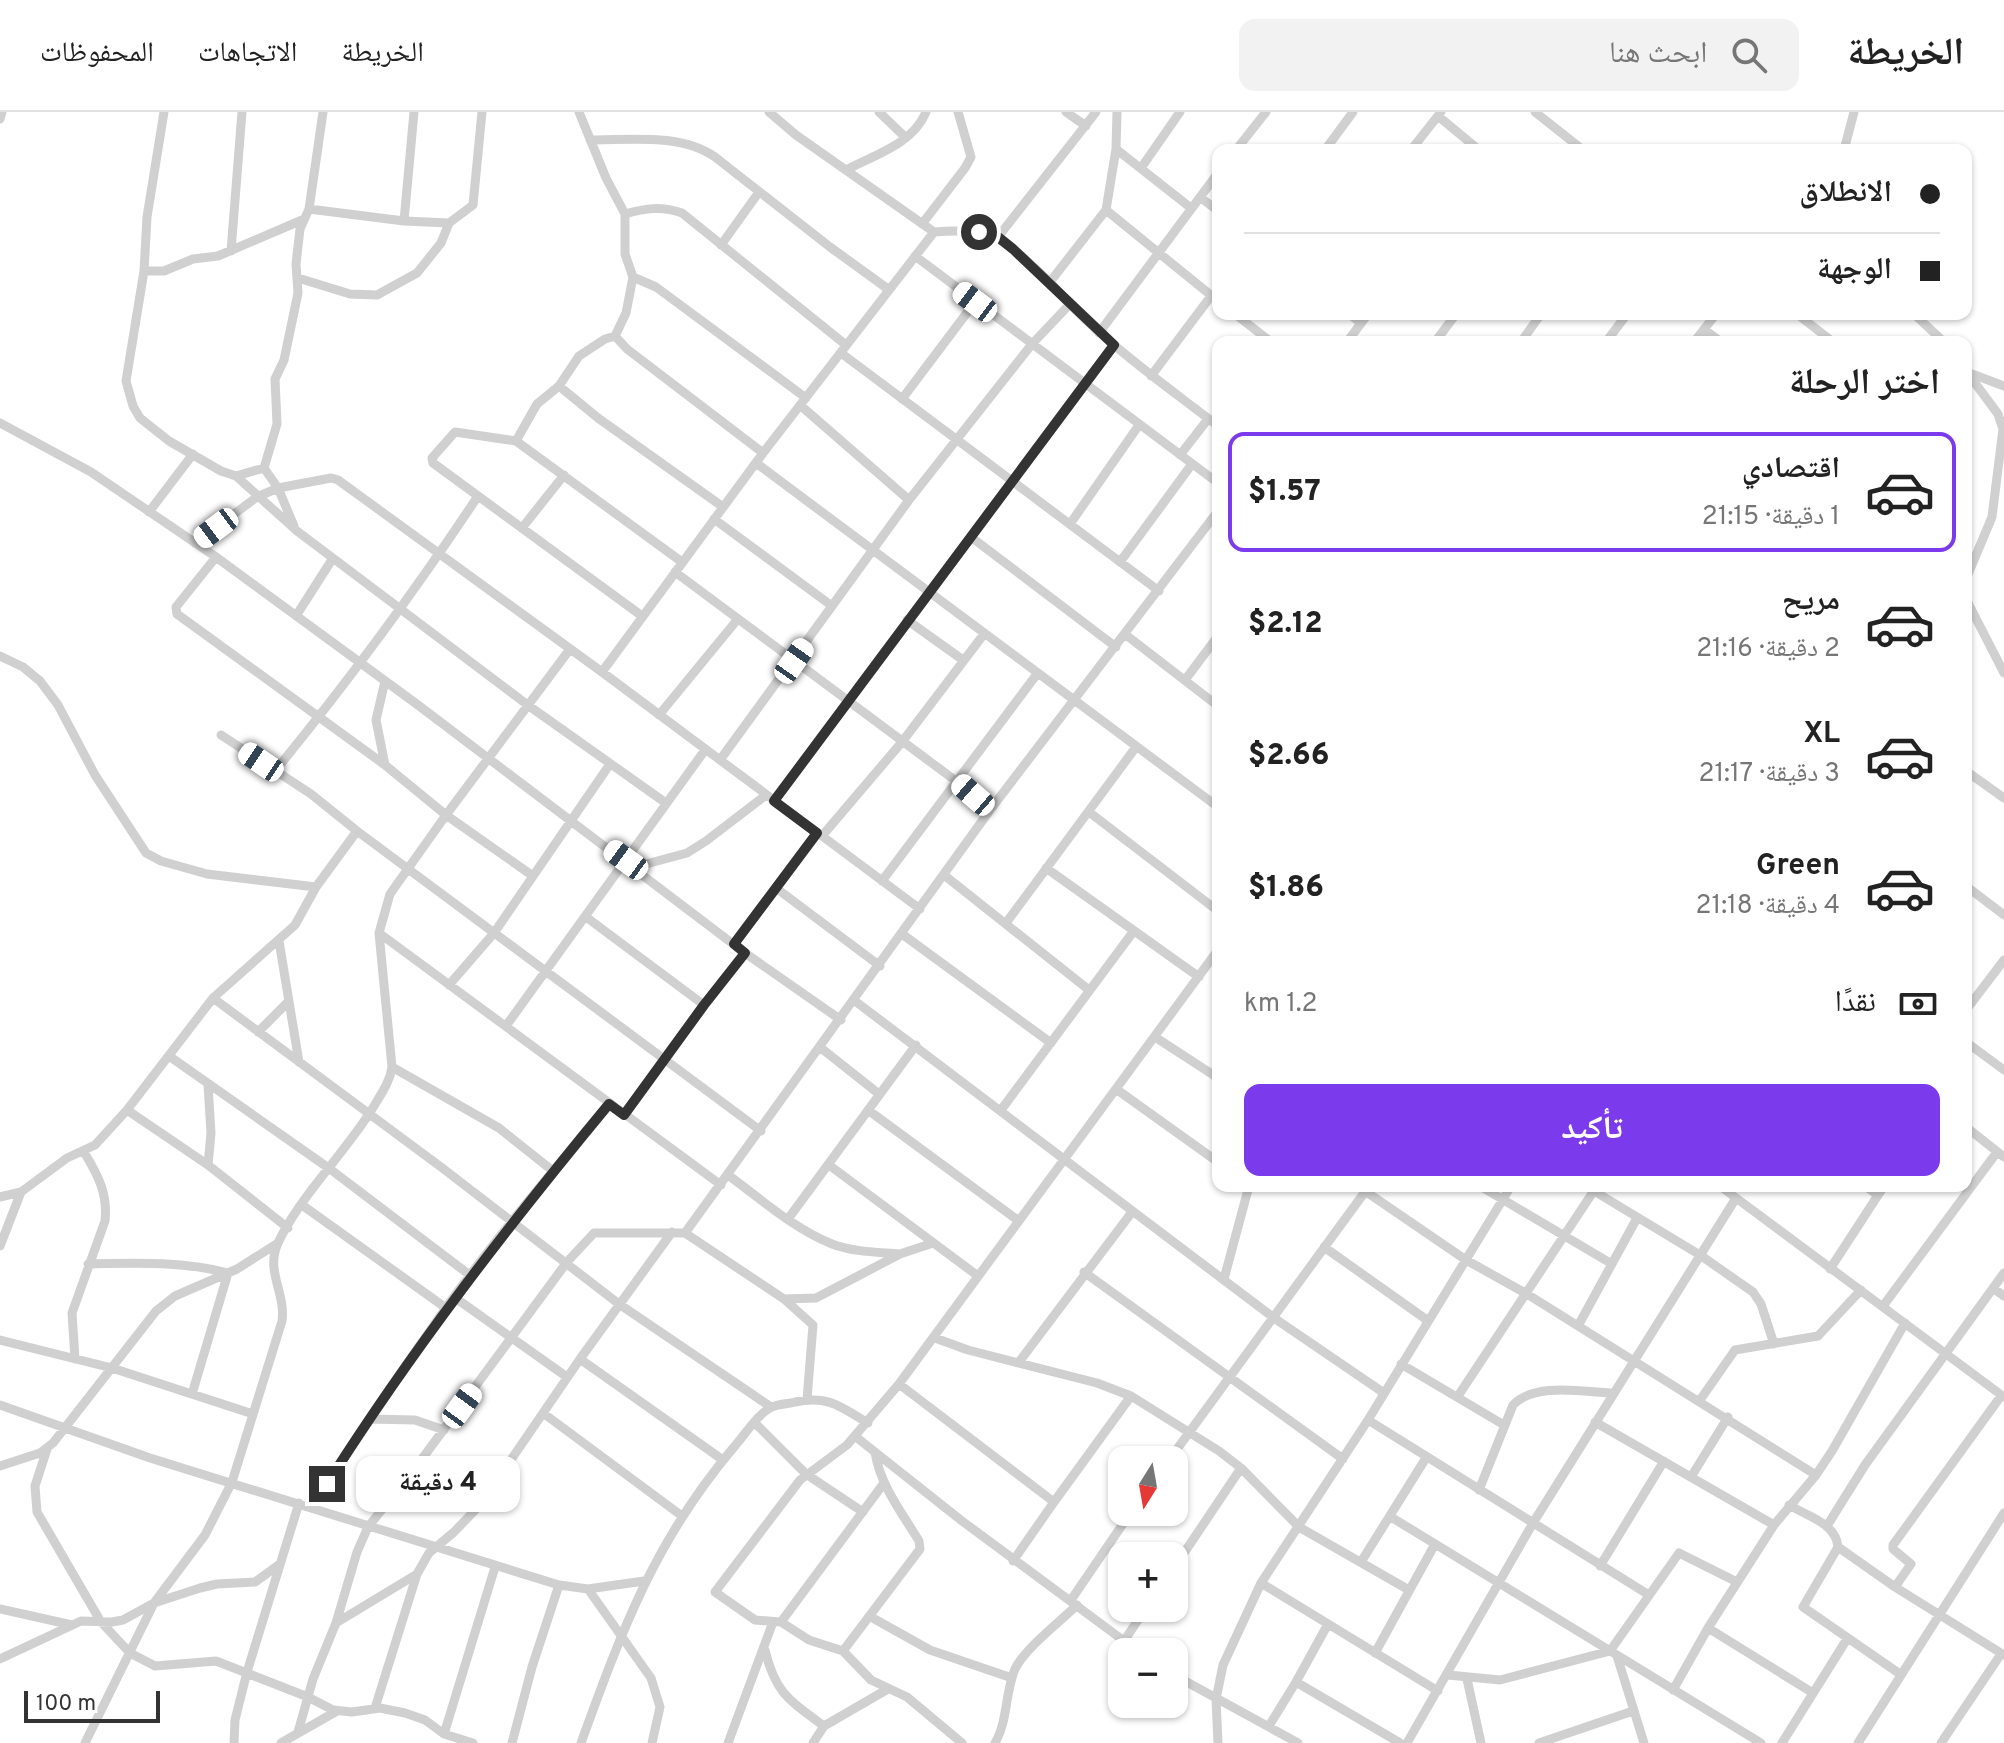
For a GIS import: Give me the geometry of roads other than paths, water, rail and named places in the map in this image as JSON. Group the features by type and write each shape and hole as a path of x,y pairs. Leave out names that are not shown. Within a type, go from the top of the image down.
{"street":[{"path":"0,119 2,112"},
{"path":"164,112 147,217 144,271 126,381 140,418 193,454 236,476 297,531 529,706 666,803"},
{"path":"231,251 242,112"},
{"path":"264,468 277,424 275,379 284,360 298,293 296,264 302,220 309,209 323,112"},
{"path":"404,221 414,112"},
{"path":"298,278 350,294 377,295 417,273 441,243 449,223 473,205 482,112"},
{"path":"516,441 537,404 559,386 579,356 615,336 626,313 633,277 625,254 625,214 579,112"},
{"path":"769,112 796,135 934,232 959,230 998,237 1050,282 1099,333 1212,422"},
{"path":"879,112 906,138"},
{"path":"846,170 906,138 923,120 926,112"},
{"path":"922,224 971,157 958,112"},
{"path":"1066,112 1086,126"},
{"path":"998,237 1096,112"},
{"path":"1050,282 1106,210 1116,149 1117,112"},
{"path":"1141,168 1180,112"},
{"path":"1240,144 1266,112"},
{"path":"1329,144 1353,112"},
{"path":"1535,112 1575,144"},
{"path":"1846,144 1854,112"},
{"path":"1416,144 1439,114 1472,144"},
{"path":"590,140 658,141 697,146 888,289"},
{"path":"1116,149 1191,208"},
{"path":"1099,333 1212,181"},
{"path":"721,245 759,192"},
{"path":"1200,197 1212,206"},
{"path":"625,214 650,207 682,213 902,399 1159,591"},
{"path":"309,209 404,221 449,223"},
{"path":"1106,210 1212,297"},
{"path":"144,271 164,271 193,259 218,256 302,220"},
{"path":"602,672 763,453 934,232"},
{"path":"915,256 1212,479"},
{"path":"633,277 656,287 803,401 909,500"},
{"path":"902,399 975,302"},
{"path":"1151,376 1212,303"},
{"path":"720,760 794,661 871,549 1032,344 1069,305"},
{"path":"1243,320 1263,336"},
{"path":"1357,320 1361,323"},
{"path":"1351,336 1363,320"},
{"path":"1699,336 1711,320"},
{"path":"1805,320 1825,336"},
{"path":"1920,320 1938,336"},
{"path":"1704,329 1713,336"},
{"path":"615,336 627,349 763,453"},
{"path":"635,867 687,853 770,798 846,702 1114,345"},
{"path":"1972,374 2004,386"},
{"path":"1972,378 1998,414 2003,429 1992,517 1972,565"},
{"path":"559,386 598,418 723,507"},
{"path":"1180,455 1208,419"},
{"path":"0,423 91,472 216,557 626,860 745,953 841,1020"},
{"path":"1070,524 1139,425"},
{"path":"642,616 433,463 432,458 455,432 516,441 682,562"},
{"path":"149,512 193,454"},
{"path":"756,463 1212,803"},
{"path":"1120,562 1192,464"},
{"path":"236,476 264,468"},
{"path":"264,468 278,488 297,531"},
{"path":"522,528 564,475"},
{"path":"195,543 257,497 278,488 331,478 338,480 440,552 920,909"},
{"path":"275,771 319,718 400,609 478,496"},
{"path":"714,519 832,606"},
{"path":"685,1233 990,810 1212,519"},
{"path":"971,537 1116,647"},
{"path":"216,557 176,607 177,614 385,765 446,815 533,876"},
{"path":"296,616 333,558"},
{"path":"675,572 956,781 990,810"},
{"path":"1972,611 2004,673"},
{"path":"659,715 737,620"},
{"path":"907,620 963,660"},
{"path":"734,944 820,834 902,742 984,634"},
{"path":"1126,635 1212,701"},
{"path":"1185,680 1212,644"},
{"path":"85,1743 154,1603 205,1535 232,1482 283,1311 273,1270 278,1243 302,1205 369,1115 389,1080 392,1067 379,933 390,894 570,649"},
{"path":"0,656 23,667 40,681 58,705 95,775 146,853 207,874 316,887"},
{"path":"882,881 1037,674"},
{"path":"385,681 376,720 385,765"},
{"path":"221,735 311,794 663,1061 761,1131"},
{"path":"1006,923 1136,747"},
{"path":"506,1026 705,750"},
{"path":"449,985 494,933 610,764"},
{"path":"1972,775 2004,798"},
{"path":"1089,812 1212,906"},
{"path":"0,1197 21,1192 67,1158 95,1145 127,1110 213,998 295,925 316,887 357,831"},
{"path":"1046,868 1199,977"},
{"path":"944,875 1089,990"},
{"path":"776,888 880,966"},
{"path":"1972,893 2004,915"},
{"path":"586,917 704,1005"},
{"path":"1001,1110 1133,932"},
{"path":"379,933 721,1185"},
{"path":"902,934 1051,1043"},
{"path":"279,941 299,1062"},
{"path":"624,1115 745,953"},
{"path":"962,1743 907,1697 871,1680 843,1651 809,1640 777,1622 755,1620 715,1592 806,1474 856,1437 899,1384 1212,959"},
{"path":"1972,1002 2004,960"},
{"path":"213,998 619,1304 771,1407"},
{"path":"258,1032 289,1001"},
{"path":"855,1001 1274,1318 1384,1393"},
{"path":"1155,1037 1212,1074"},
{"path":"788,1219 916,1045"},
{"path":"1972,1046 2004,1070"},
{"path":"821,1048 879,1094"},
{"path":"169,1056 330,1169 471,1276"},
{"path":"392,1067 499,1128 553,1171"},
{"path":"208,1085 211,1133 208,1165"},
{"path":"1116,1089 1212,1158"},
{"path":"312,1508 369,1419 454,1297 609,1104"},
{"path":"127,1110 208,1165 288,1228"},
{"path":"868,1110 1019,1221"},
{"path":"1972,1132 2001,1154 1972,1191"},
{"path":"75,1359 72,1313 106,1210 101,1183 84,1152"},
{"path":"829,1165 978,1276"},
{"path":"728,1175 788,1219 832,1244 900,1254"},
{"path":"0,1246 21,1192"},
{"path":"1224,1279 1247,1192"},
{"path":"1180,1446 1364,1192"},
{"path":"1372,1192 1466,1260 1728,1417 1816,1475"},
{"path":"1489,1192 1612,1264"},
{"path":"1218,1743 1216,1699 1223,1665 1261,1583 1368,1420 1507,1192"},
{"path":"1458,1396 1594,1192"},
{"path":"1600,1192 1700,1255 1758,1298 1774,1344"},
{"path":"1728,1192 2003,1396 1893,1545 1893,1549 1911,1564 1895,1587"},
{"path":"1830,1269 1880,1192"},
{"path":"1883,1306 1972,1192"},
{"path":"1407,1743 1533,1523 1736,1198"},
{"path":"302,1205 446,1308"},
{"path":"1019,1362 1132,1212"},
{"path":"1578,1326 1637,1218"},
{"path":"375,1708 417,1574 425,1559 480,1505 567,1377 672,1232"},
{"path":"298,1732 319,1660 336,1623 357,1552 368,1527 444,1430 567,1262 594,1233 685,1233 784,1299 813,1325 807,1399"},
{"path":"278,1243 228,1273 175,1296 156,1311 47,1449 35,1486 37,1512 101,1622 130,1653 155,1666 216,1661 337,1711"},
{"path":"784,1299 816,1298 900,1254 933,1243"},
{"path":"1324,1247 1427,1320"},
{"path":"88,1264 169,1264 205,1267 228,1273"},
{"path":"1084,1272 1343,1459"},
{"path":"192,1394 228,1273"},
{"path":"1827,1526 1865,1465 2004,1273"},
{"path":"1993,1288 2004,1296"},
{"path":"1700,1400 1735,1350 1818,1336 1861,1290"},
{"path":"454,1297 567,1377"},
{"path":"1673,1690 1708,1628 1774,1525 1816,1475 1852,1419 1905,1323"},
{"path":"935,1338 968,1350 1097,1383 1131,1396 1241,1468 1299,1527 1409,1590"},
{"path":"0,1340 112,1368 253,1414"},
{"path":"580,1359 723,1460"},
{"path":"1401,1364 1504,1425"},
{"path":"899,1384 1054,1502"},
{"path":"1479,1490 1504,1425 1519,1398 1550,1391 1613,1393"},
{"path":"1013,1561 1131,1396"},
{"path":"581,1743 644,1581 682,1516 755,1423 771,1407 807,1399 831,1401 868,1423"},
{"path":"0,1405 150,1458 559,1585 588,1589 644,1581"},
{"path":"543,1413 682,1516"},
{"path":"1691,1477 1728,1417"},
{"path":"369,1419 415,1420 444,1430"},
{"path":"1368,1420 1649,1595"},
{"path":"1595,1422 1774,1525"},
{"path":"755,1423 806,1474 863,1512"},
{"path":"856,1437 1013,1561 1120,1638"},
{"path":"0,1466 47,1449"},
{"path":"843,1651 920,1549 919,1541 884,1483 874,1451"},
{"path":"1361,1562 1426,1458"},
{"path":"1600,1566 1664,1461"},
{"path":"1188,1547 1241,1468"},
{"path":"728,1743 777,1622 884,1483"},
{"path":"234,1743 235,1720 247,1672 299,1503"},
{"path":"1789,1505 1827,1526 1835,1535 1838,1547 1895,1587 2003,1655 1941,1743"},
{"path":"1858,1743 2004,1513"},
{"path":"1391,1517 1761,1743"},
{"path":"995,1743 1012,1678 1020,1660 1074,1603 1122,1526"},
{"path":"1375,1653 1435,1544"},
{"path":"1838,1547 1802,1606 1900,1674"},
{"path":"1448,1675 1500,1680 1613,1654 1679,1553 1737,1582"},
{"path":"0,1659 83,1620 123,1620 154,1603 217,1584 255,1582 280,1564"},
{"path":"444,1734 495,1567"},
{"path":"336,1623 417,1574"},
{"path":"1261,1583 1438,1691"},
{"path":"512,1743 532,1667 559,1585"},
{"path":"588,1589 651,1678 660,1707 652,1743"},
{"path":"0,1609 72,1625"},
{"path":"871,1617 930,1650 1012,1678"},
{"path":"1269,1726 1328,1624"},
{"path":"1708,1628 1813,1693"},
{"path":"1782,1743 1847,1639"},
{"path":"765,1649 780,1690 824,1726"},
{"path":"1613,1654 1644,1743"},
{"path":"1467,1679 1481,1743"},
{"path":"1296,1682 1400,1743"},
{"path":"1188,1683 1298,1743"},
{"path":"813,1743 824,1726 888,1689"},
{"path":"281,1743 337,1711 375,1708 417,1716 444,1734 473,1743"},
{"path":"1539,1743 1633,1711"}]}
